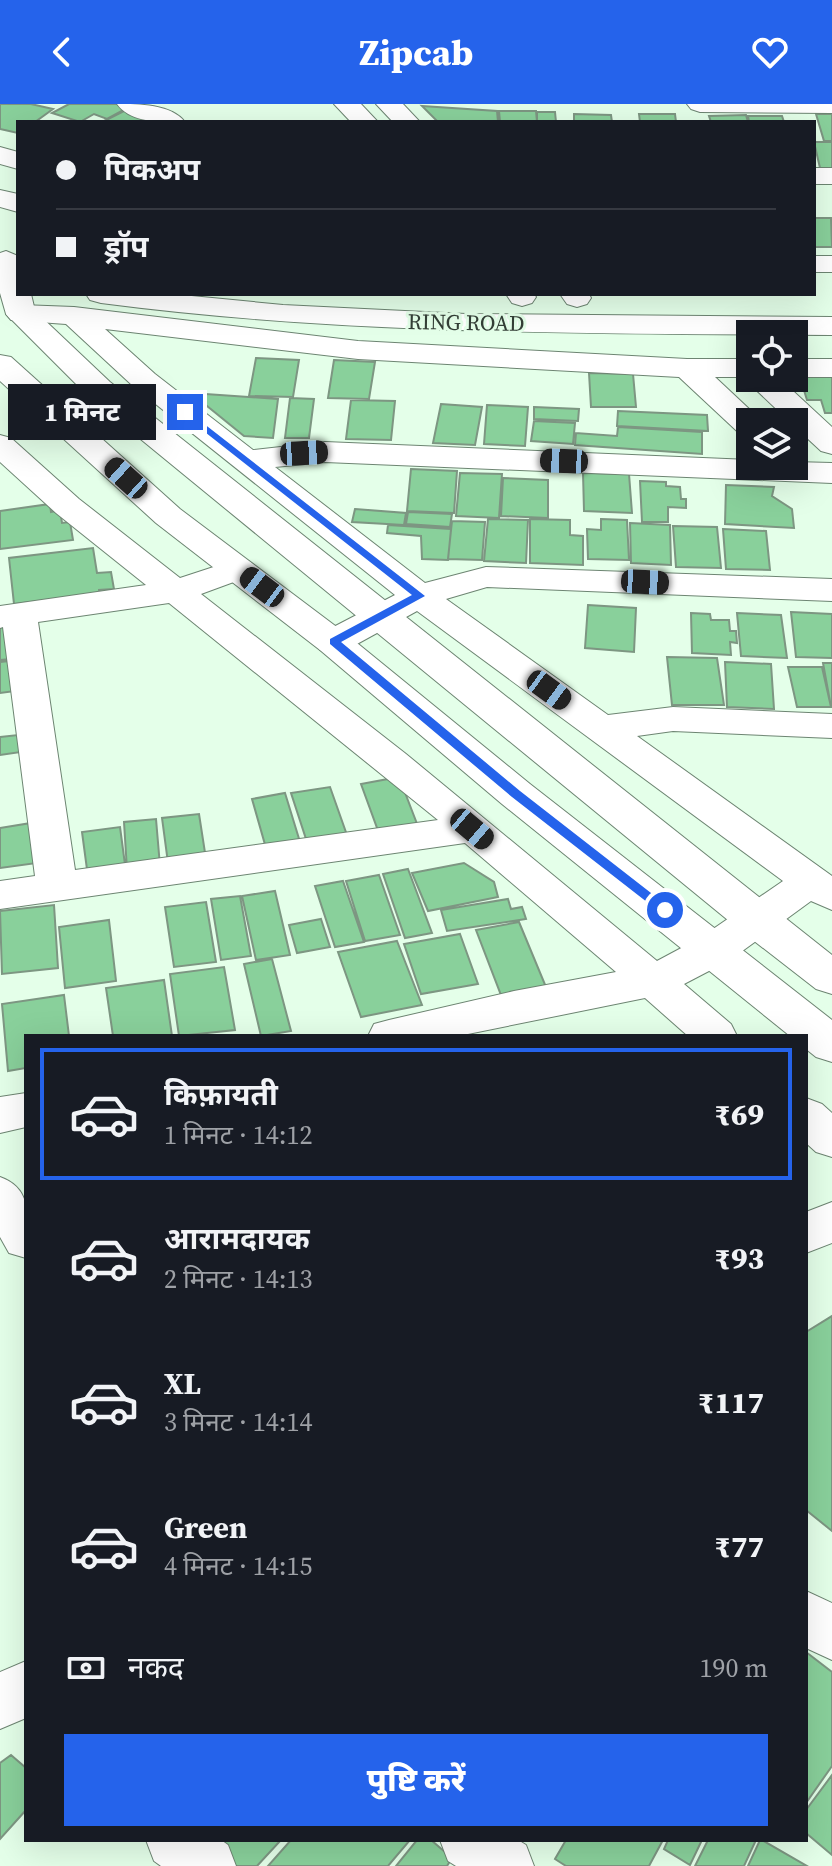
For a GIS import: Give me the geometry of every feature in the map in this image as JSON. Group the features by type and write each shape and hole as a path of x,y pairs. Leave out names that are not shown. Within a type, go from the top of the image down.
{"main road":[{"path":"10,257 16,288"},
{"path":"18,296 21,314 99,389 832,978"},
{"name":"RING ROAD","path":"114,296 198,309 397,321 832,326"},
{"name":"RING ROAD","path":"521,296 832,298"},
{"path":"0,364 168,516 333,642 516,794 715,949 832,1045"}],"street":[{"path":"130,104 167,120"},
{"path":"347,104 363,120"},
{"path":"389,104 405,120"},
{"path":"700,104 832,105"},
{"path":"21,314 74,316 358,350 736,368"},
{"path":"74,316 144,380 419,596 823,888 755,919 715,949 653,981 514,1007 398,1034"},
{"path":"687,368 736,413"},
{"path":"808,368 832,368"},
{"path":"776,392 832,444"},
{"path":"0,445 43,486 472,829 714,1034"},
{"path":"247,460 325,452 810,471 832,503"},
{"path":"0,493 43,486"},
{"path":"57,887 10,616 176,591 238,569"},
{"path":"333,642 419,596 486,577 832,590"},
{"path":"600,728 673,719 832,726"},
{"path":"0,895 472,829"},
{"path":"0,1115 24,1110"},
{"path":"808,1118 832,1139"},
{"path":"0,1196 24,1236"},
{"path":"808,1233 832,1221"},
{"path":"808,1618 832,1634"},
{"path":"0,1702 24,1689"},
{"path":"177,1842 207,1866"},
{"path":"472,1842 505,1866"}],"building":[{"path":"0,104 31,104 53,109 38,120 16,120 16,133 0,129"},
{"path":"69,104 131,106 107,119 94,114 84,120 74,120 52,113"},
{"path":"422,106 497,111 498,120 436,120"},
{"path":"132,107 166,120 106,120"},
{"path":"499,111 536,111 537,120 500,120"},
{"path":"537,112 555,112 556,120 537,120"},
{"path":"574,114 611,115 612,120 574,120"},
{"path":"639,114 675,114 676,120 640,120"},
{"path":"816,114 832,114 832,141 824,141"},
{"path":"746,115 747,120 710,120 709,116"},
{"path":"748,116 782,116 783,120 749,120"},
{"path":"816,142 832,142 832,168 820,168"},
{"path":"816,218 831,218 832,247 816,247"},
{"path":"256,358 299,360 293,397 249,396"},
{"path":"334,360 375,362 369,399 328,398"},
{"path":"589,373 633,374 636,407 591,407"},
{"path":"808,374 832,374 832,413 825,413 821,400 807,400 805,392 808,392"},
{"path":"191,393 278,399 273,438 244,436"},
{"path":"290,398 314,399 309,438 285,438"},
{"path":"351,400 395,401 391,440 346,439"},
{"path":"441,404 482,407 475,445 433,443"},
{"path":"487,405 528,407 525,446 484,444"},
{"path":"534,407 579,409 578,421 534,419"},
{"path":"618,411 707,415 708,431 617,426"},
{"path":"534,421 575,423 573,444 531,441"},
{"path":"618,427 702,432 702,454 575,445 576,433 617,436"},
{"path":"411,469 457,471 454,513 407,511"},
{"path":"460,473 502,474 499,518 456,516"},
{"path":"583,473 629,474 632,513 584,511"},
{"path":"503,478 548,480 548,518 501,516"},
{"path":"640,481 666,482 666,486 680,487 681,499 686,499 686,508 668,507 668,522 642,522"},
{"path":"726,485 774,487 772,496 792,509 794,528 725,524"},
{"path":"50,504 51,512 60,510 62,523 70,522 73,540 0,549 0,511"},
{"path":"355,509 406,513 404,525 352,522"},
{"path":"408,512 452,514 450,527 406,524"},
{"path":"488,519 528,520 526,563 484,561"},
{"path":"530,519 570,520 570,535 583,536 583,565 530,563"},
{"path":"601,519 627,520 629,560 588,559 587,529 601,530"},
{"path":"452,521 485,522 482,560 448,559"},
{"path":"630,523 670,525 671,565 631,563"},
{"path":"388,525 451,529 448,560 422,559 421,536 387,533"},
{"path":"673,526 717,527 721,568 676,567"},
{"path":"723,529 766,531 770,570 726,569"},
{"path":"93,548 97,573 111,572 114,589 99,590 99,594 14,604 9,558"},
{"path":"588,605 636,608 634,652 585,648"},
{"path":"791,612 832,614 832,658 796,657"},
{"path":"691,613 710,614 711,620 729,620 730,631 736,631 737,643 730,642 731,655 692,653"},
{"path":"737,613 781,615 787,658 741,656"},
{"path":"10,626 11,659 0,660 0,627"},
{"path":"667,657 717,658 724,705 672,705"},
{"path":"19,660 23,690 0,693 0,662"},
{"path":"725,662 771,664 774,709 727,707"},
{"path":"823,663 832,663 832,707 831,707"},
{"path":"788,667 822,667 831,707 797,707"},
{"path":"18,735 21,752 0,755 0,737"},
{"path":"399,777 419,829 380,836 361,784"},
{"path":"330,787 348,838 308,845 291,793"},
{"path":"285,793 300,842 266,848 252,799"},
{"path":"199,814 206,859 168,863 162,818"},
{"path":"156,819 160,866 127,870 124,822"},
{"path":"31,823 37,863 0,868 0,828"},
{"path":"120,827 126,872 88,877 82,832"},
{"path":"464,863 494,882 498,897 428,911 412,873"},
{"path":"408,869 432,933 405,938 383,874"},
{"path":"379,875 400,935 365,941 346,881"},
{"path":"343,881 364,942 335,947 315,886"},
{"path":"275,891 290,955 256,960 242,896"},
{"path":"240,896 251,956 221,960 211,899"},
{"path":"508,899 511,909 522,907 526,919 447,931 441,910"},
{"path":"206,902 216,962 174,967 165,907"},
{"path":"54,905 58,968 2,974 0,911"},
{"path":"321,919 330,947 297,953 289,925"},
{"path":"109,920 116,981 65,988 59,927"},
{"path":"519,922 546,987 501,995 476,930"},
{"path":"460,934 478,984 421,994 404,944"},
{"path":"397,941 422,1005 361,1017 338,952"},
{"path":"272,959 291,1031 261,1034 244,964"},
{"path":"224,967 235,1030 179,1034 170,974"},
{"path":"164,980 172,1034 113,1034 106,988"},
{"path":"64,995 69,1034 24,1034 24,1068 8,1071 2,1004"},
{"path":"832,1316 832,1531 808,1512 808,1331"},
{"path":"808,1654 832,1672 832,1766 808,1800"},
{"path":"11,1755 24,1766 24,1812 0,1839 0,1763"},
{"path":"832,1775 832,1855 808,1835 808,1807"},
{"path":"205,1842 279,1842 257,1866 230,1866"},
{"path":"289,1842 408,1842 388,1866 268,1866"},
{"path":"415,1842 433,1842 452,1858 447,1866 396,1866"},
{"path":"565,1842 662,1842 649,1866 566,1866 555,1859"},
{"path":"667,1842 701,1842 690,1865 664,1849"},
{"path":"707,1842 755,1842 744,1866 695,1866"},
{"path":"759,1842 765,1842 807,1866 748,1866"}],"route":[{"path":"185,412 419,596 333,642 516,794 665,910"}]}
